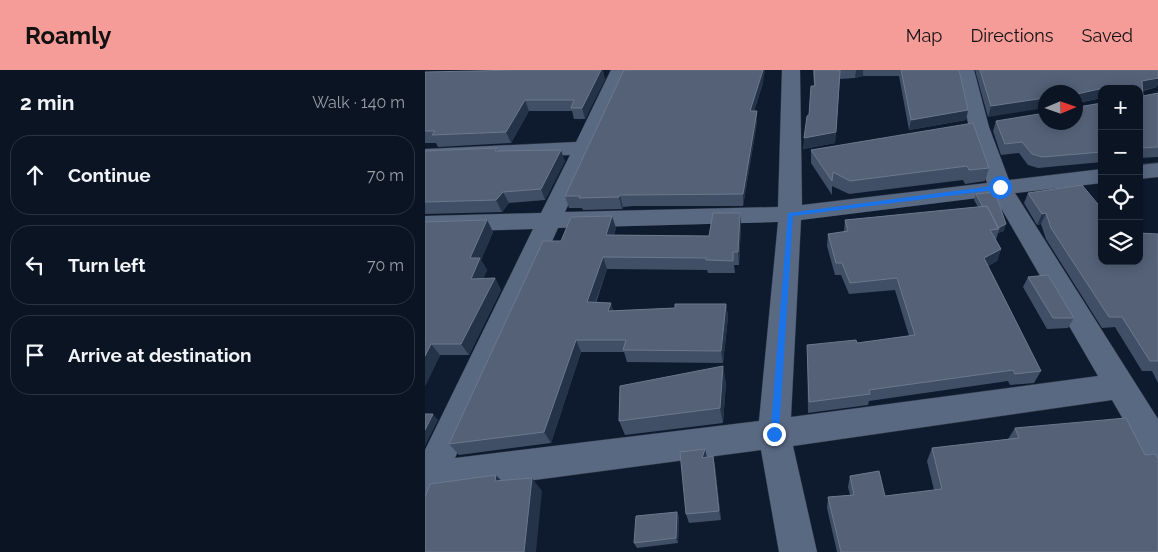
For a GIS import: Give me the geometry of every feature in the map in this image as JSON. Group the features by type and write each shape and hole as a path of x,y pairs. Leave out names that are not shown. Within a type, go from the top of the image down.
{"street":[{"path":"791,70 800,157 790,214 774,434 798,552"},
{"path":"965,70 979,127 1000,187 1158,448"},
{"path":"426,485 583,148 613,71"},
{"path":"425,155 583,148"},
{"path":"425,224 790,214 1098,176"},
{"path":"426,485 1121,386"}],"building":[{"path":"601,70 582,108 571,108 574,100 525,100 506,132 432,135 435,131 425,131 425,72"},
{"path":"624,70 763,70 750,111 757,111 743,194 620,195 619,197 579,198 580,196 565,196"},
{"path":"814,70 840,70 836,132 804,138 807,116 809,115 811,86 815,86"},
{"path":"901,70 959,70 968,110 911,120"},
{"path":"980,70 1158,70 1158,78 1142,81 1142,85 1098,85 1098,89 1083,93 1083,85 1038,85 1038,99 991,106"},
{"path":"1158,93 1158,147 1143,148 1143,96"},
{"path":"1098,104 1098,152 1042,157 1032,154 1022,142 1005,144 996,121 1038,114 1038,130 1083,130 1083,106"},
{"path":"973,123 989,168 969,170 967,166 850,181 833,172 832,181 811,150"},
{"path":"497,148 495,151 561,150 541,189 503,192 496,200 425,202 425,151"},
{"path":"1082,185 1098,204 1098,265 1143,265 1143,233 1158,234 1158,361 1150,361 1122,317 1109,317 1051,228 1046,213 1042,214 1028,193"},
{"path":"995,192 1006,224 998,228 987,206 983,207 976,194"},
{"path":"987,206 999,229 990,230 1001,249 984,258 1041,371 1015,374 1013,370 869,390 870,394 809,402 807,345 856,340 857,343 915,335 897,278 850,283 842,263 836,263 828,234 848,231 845,220"},
{"path":"713,213 740,213 738,252 733,252 733,261 706,260 706,258 603,257 587,302 611,303 608,311 675,308 675,304 726,304 721,351 623,350 626,340 576,340 544,432 449,444 543,241 561,241 571,217 612,216 606,235 709,236"},
{"path":"487,220 470,258 480,258 471,279 495,278 461,344 431,344 425,356 425,222"},
{"path":"1048,275 1074,318 1053,318 1028,277"},
{"path":"723,366 720,408 619,421 620,386"},
{"path":"425,414 433,414 425,430"},
{"path":"1126,418 1145,455 1155,454 1158,459 1158,552 841,552 828,497 854,495 850,476 879,471 885,496 942,489 932,448 1019,438 1015,428"},
{"path":"705,449 702,458 713,456 719,511 686,514 680,452"},
{"path":"496,475 495,481 532,478 524,552 425,552 425,497 430,484"},
{"path":"677,512 676,538 634,543 636,516"}],"route":[{"path":"774,434 790,214 1000,187"}]}
